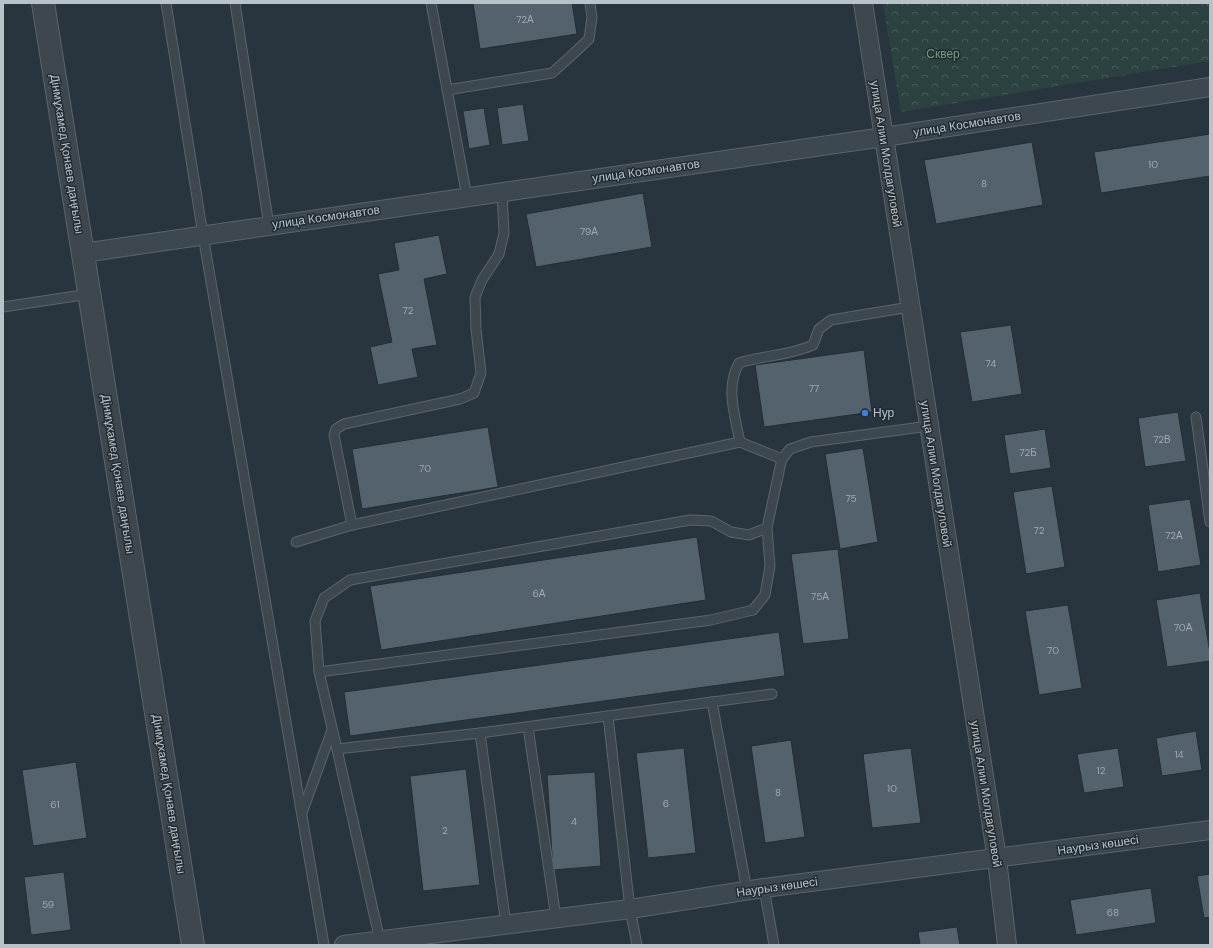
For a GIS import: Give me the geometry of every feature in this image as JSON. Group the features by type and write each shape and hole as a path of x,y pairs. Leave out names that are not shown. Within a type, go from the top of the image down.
{"street":[{"name":"Дінмұхамед Қонаев даңғылы","path":"43,3 193,945"},
{"name":"улица Алии Молдагуловой","path":"863,3 997,859 1007,945"},
{"name":"улица Космонавтов","path":"83,253 884,137 1210,87"},
{"name":"Наурыз көшесі","path":"344,945 441,936 506,925 630,909 756,890 1210,830"}],"lane":[{"path":"166,3 203,235 324,945"},
{"path":"235,3 269,226"},
{"path":"431,3 467,197"},
{"path":"447,90 552,73 589,39 592,17 590,3"},
{"path":"352,525 334,435 336,429 344,424 460,400 474,393 480,373 475,297 482,280 499,254 504,233 502,192"},
{"path":"3,307 89,294"},
{"path":"740,442 731,394 734,372 739,362 799,351 813,345 820,329 831,320 910,308"},
{"path":"1196,417 1210,522"},
{"path":"319,672 711,620 753,610 765,595 770,566 767,528 782,459 790,450 811,442 929,426"},
{"path":"296,542 352,525 740,442 782,459"},
{"path":"380,941 319,672 314,621 324,598 350,580 690,520 711,521 731,532 749,535 767,528"},
{"path":"337,749 528,727 772,694"},
{"path":"712,702 756,890 774,945"},
{"path":"608,716 630,909 638,945"},
{"path":"528,727 556,918"},
{"path":"302,814 332,730"},
{"path":"480,733 506,925"}],"green space":[{"name":"Сквер","path":"883,3 1210,3 1210,61 901,112"}],"building":[{"path":"473,3 572,3 577,34 480,49"},
{"path":"523,104 529,141 502,145 497,108"},
{"path":"484,108 490,145 469,149 463,111"},
{"path":"1210,134 1210,176 1101,193 1094,152"},
{"path":"1032,142 1043,205 936,224 924,160"},
{"path":"643,193 652,247 536,267 526,214"},
{"path":"439,235 447,274 424,279 437,345 412,349 418,377 378,385 370,347 392,342 378,274 399,270 394,243"},
{"path":"1011,325 1022,394 972,402 960,332"},
{"path":"864,350 872,412 764,427 755,365"},
{"path":"1178,412 1186,461 1145,467 1138,418"},
{"path":"488,427 498,487 362,509 352,449"},
{"path":"1045,429 1051,468 1010,474 1004,435"},
{"path":"863,448 878,542 840,549 825,454"},
{"path":"1052,486 1065,567 1026,574 1013,492"},
{"path":"1190,499 1201,565 1158,572 1148,505"},
{"path":"697,537 706,600 381,650 370,586"},
{"path":"838,549 849,639 803,644 791,554"},
{"path":"1200,593 1210,661 1167,667 1156,600"},
{"path":"1068,605 1082,688 1039,695 1025,611"},
{"path":"779,632 785,676 350,736 344,692"},
{"path":"1196,731 1202,770 1162,776 1156,738"},
{"path":"791,740 805,837 765,843 751,746"},
{"path":"684,748 696,853 648,858 636,753"},
{"path":"911,748 921,823 872,828 863,754"},
{"path":"1118,748 1124,787 1084,793 1077,754"},
{"path":"76,762 87,838 33,846 22,770"},
{"path":"466,769 480,885 423,891 410,776"},
{"path":"595,772 601,866 553,870 547,775"},
{"path":"64,872 71,930 31,935 24,877"},
{"path":"1210,874 1210,917 1204,918 1197,876"},
{"path":"1151,888 1156,923 1076,935 1070,900"},
{"path":"957,927 960,945 920,945 918,932"}],"place":[{"name":"Нур","path":"865,413"}]}
